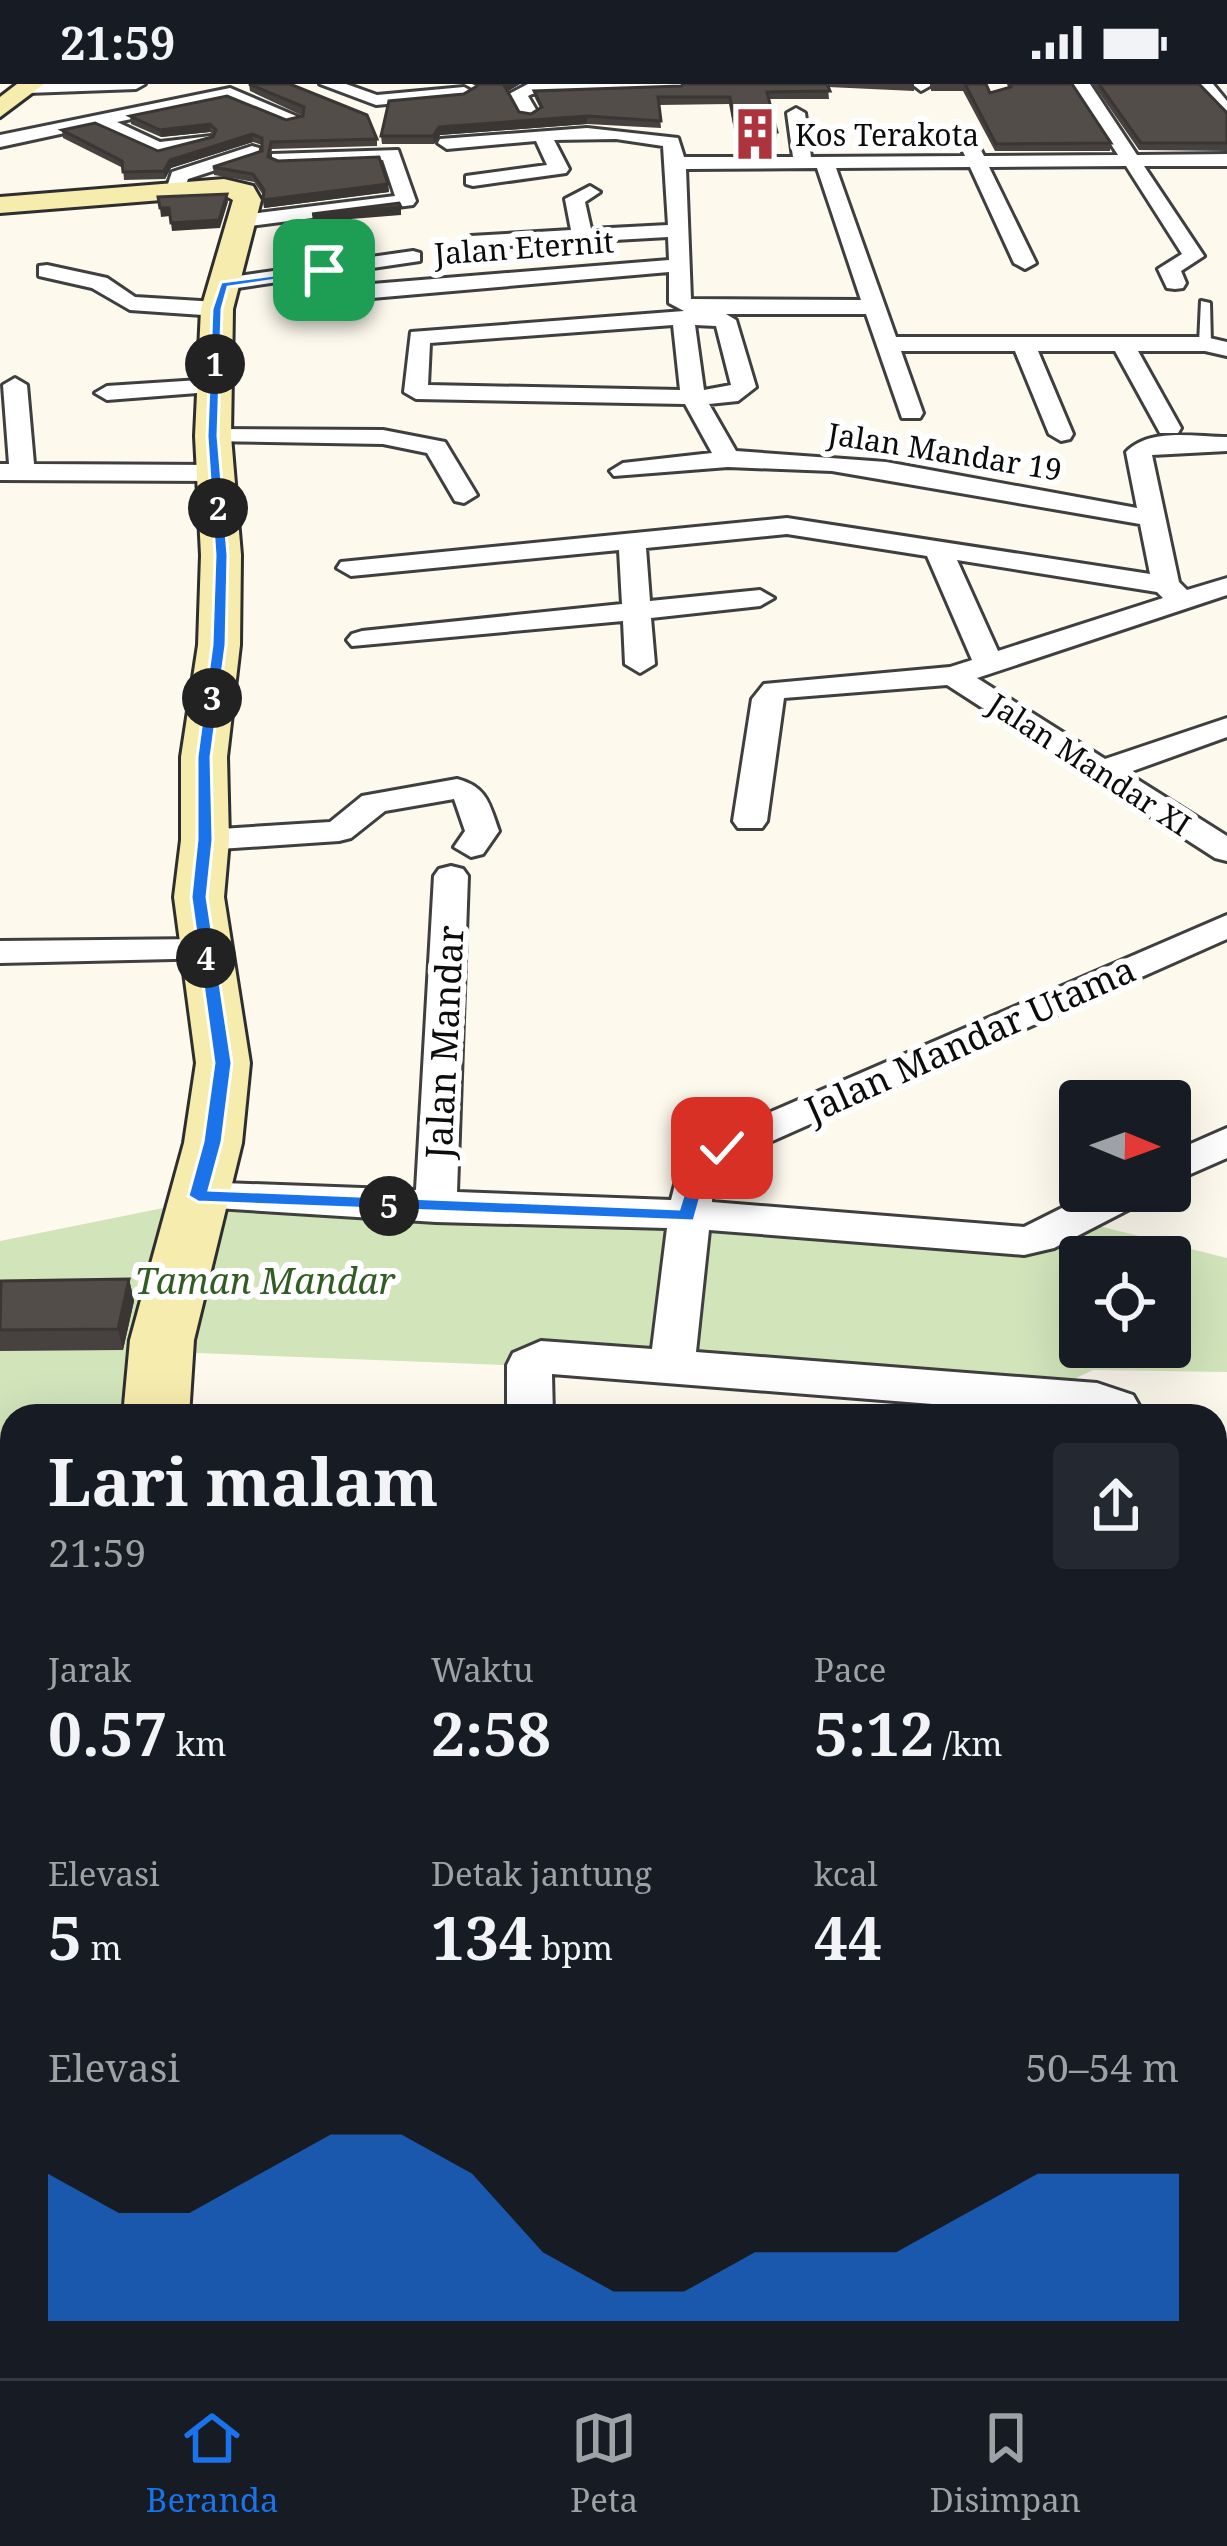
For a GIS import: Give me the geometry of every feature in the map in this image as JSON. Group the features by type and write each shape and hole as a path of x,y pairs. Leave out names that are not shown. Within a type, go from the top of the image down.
{"street":[{"path":"0,109 30,86 136,84"},
{"path":"328,84 364,99 393,101 464,92"},
{"path":"1081,84 1194,256 1169,269 1175,283"},
{"path":"1204,84 1227,113"},
{"path":"529,113 514,87 580,85 674,91 678,299 685,306 873,307"},
{"path":"0,141 230,93 294,119"},
{"path":"347,112 364,99"},
{"path":"175,103 215,122"},
{"path":"796,113 911,413"},
{"path":"505,115 573,116 583,134"},
{"path":"99,120 158,148 204,140"},
{"path":"434,120 466,174 560,169 543,136"},
{"path":"963,132 1025,263"},
{"path":"447,143 638,135 674,151 819,165 1227,164"},
{"path":"193,182 252,152"},
{"path":"242,220 406,201 391,154 279,158"},
{"path":"373,178 396,177"},
{"path":"0,205 193,182 243,192 248,200 221,297 214,454 221,555 219,645 204,757 205,840 199,897 223,1063 212,1142 162,1340 157,1404"},
{"path":"582,234 575,199 590,192"},
{"path":"471,242 680,230"},
{"path":"47,271 99,284 130,303 221,297 424,255"},
{"name":"Jalan Eternit","path":"373,291 679,265"},
{"path":"683,318 693,398 728,459"},
{"path":"683,318 725,320 744,384 730,396 693,398 416,392 419,337 683,318"},
{"path":"885,344 1216,347"},
{"path":"1024,345 1061,434"},
{"path":"1123,345 1169,428"},
{"path":"15,386 11,472 383,437 436,447 464,494"},
{"path":"107,393 215,386"},
{"path":"1174,593 1151,518 1139,452 1142,447 1227,444"},
{"name":"Jalan Mandar 19","path":"622,471 728,459 854,468 1151,518"},
{"path":"351,568 788,526 1174,593"},
{"path":"632,542 640,664"},
{"path":"938,549 990,666"},
{"path":"750,821 767,699 775,690 953,676 990,666 1174,593 1227,586"},
{"path":"362,640 760,598"},
{"name":"Jalan Mandar XI","path":"953,676 1227,851"},
{"path":"1101,771 1227,727"},
{"name":"Jalan Mandar","path":"205,840 339,831 374,803 457,789 470,794 482,831 461,861 436,1208"},
{"name":"Jalan Mandar Utama","path":"672,1367 687,1216 701,1161 1227,926"},
{"path":"0,952 205,950"},
{"path":"1191,1159 1227,1141"},
{"path":"198,1196 687,1216 1024,1241 1040,1238 1090,1212"},
{"path":"529,1404 529,1365 541,1357 1108,1404"}],"lane":[{"path":"1205,304 1216,347"}],"green space":[{"name":"Taman Mandar","path":"188,1201 680,1225 657,1371 172,1352"},
{"path":"183,1204 142,1404 0,1404 0,1241"},
{"path":"1079,1221 1139,1236 1059,1236 1059,1368 1191,1368 1191,1249 1227,1258 1227,1372 1093,1370 1034,1398 664,1373 684,1224 1029,1248"}],"building":[{"path":"249,84 290,84 367,115 377,139 271,142 268,157 278,161 379,157 388,184 263,200 264,190 253,174 213,167 262,151 262,138 252,134 170,160 164,171 123,172 122,161 62,130 95,123 158,151 213,137 216,130 210,124 160,130 130,116 227,96 286,120 303,116 304,107"},
{"path":"477,84 507,84 519,112 531,114 542,107 534,91 827,84 830,91 767,92 777,132 736,132 730,97 658,97 661,121 587,116 439,127 433,136 381,136 389,101 464,94"},
{"path":"965,84 986,84 990,93 1010,84 1072,84 1111,143 996,144"},
{"path":"1099,84 1199,84 1227,113 1227,143 1141,143"},
{"path":"227,194 219,220 171,223 169,208 160,208 158,197"},
{"path":"399,203 401,207 312,214"},
{"path":"129,1279 118,1329 0,1330 1,1281"}],"place":[{"name":"Kos Terakota","path":"755,134"}],"route":[{"path":"324,270 224,284 217,309 213,436 221,555 219,645 204,757 205,840 199,897 223,1063 212,1142 198,1196 687,1216 701,1161 722,1148"}]}
